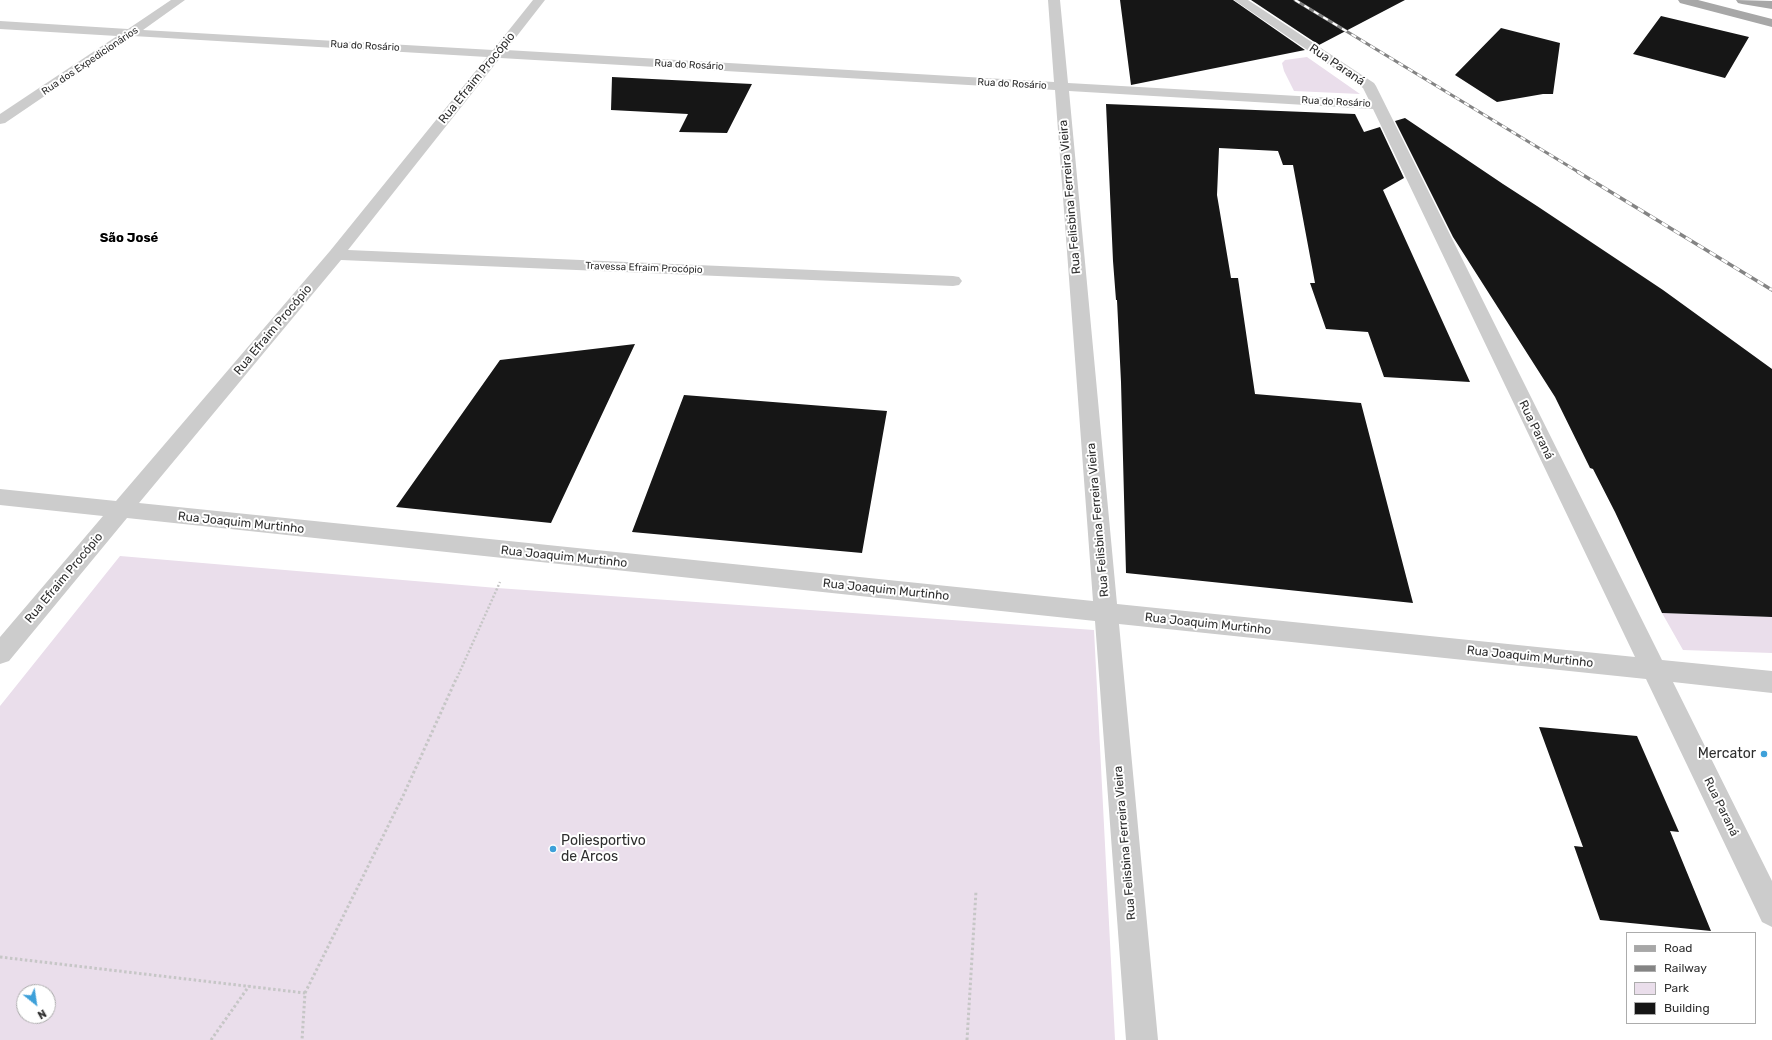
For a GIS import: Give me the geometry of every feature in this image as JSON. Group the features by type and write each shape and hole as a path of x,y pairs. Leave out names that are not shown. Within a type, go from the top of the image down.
{"main road":[{"path":"1684,0 1772,23"},
{"path":"1742,0 1772,5"},
{"path":"1757,0 1772,1"}],"street":[{"name":"Rua dos Expedicionários","path":"0,120 180,0"},
{"name":"Rua Efraim Procópio","path":"0,654 336,256 539,0"},
{"name":"Rua Felisbina Ferreira Vieira","path":"1054,0 1142,1040"},
{"name":"Rua Paraná","path":"1240,0 1368,86 1772,912"},
{"name":"Rua do Rosário","path":"0,25 1378,105"},
{"name":"Travessa Efraim Procópio","path":"336,256 953,281"},
{"name":"Rua Joaquim Murtinho","path":"0,497 1772,682"}],"path":[{"path":"302,1040 306,994 403,796 497,588"},
{"path":"967,1040 976,891"},
{"path":"0,957 306,994"},
{"path":"211,1040 249,986"}],"green space":[{"path":"1307,57 1360,94 1294,91 1284,71 1282,63 1285,60"},
{"name":"Poliesportivo de Arcos","path":"120,556 497,588 1094,630 1115,1040 0,1040 0,706"},
{"path":"1662,613 1772,617 1772,653 1683,650"}],"building":[{"path":"1120,0 1233,0 1305,50 1131,85"},
{"path":"1251,0 1405,0 1319,45"},
{"path":"1661,16 1749,37 1725,78 1633,54"},
{"path":"1501,28 1560,43 1553,94 1543,94 1497,102 1455,75"},
{"path":"612,77 752,84 727,133 679,132 688,114 611,110"},
{"path":"1106,104 1355,114 1364,132 1380,127 1404,178 1383,190 1470,382 1384,377 1368,332 1326,329 1310,283 1315,283 1293,165 1283,165 1278,151 1219,148 1217,195 1231,278 1238,278 1255,394 1361,403 1413,603 1126,573 1121,382 1117,300 1113,261"},
{"path":"1405,118 1663,290 1772,369 1772,617 1662,613 1615,512 1593,469 1590,468 1555,397 1453,237 1395,121"},
{"path":"635,344 551,523 396,507 500,360"},
{"path":"684,395 887,411 862,553 632,532"},
{"path":"1539,727 1637,736 1679,832 1670,831 1711,931 1600,920 1574,846 1583,847"}],"railway":[{"path":"1295,0 1580,173"},
{"path":"1578,172 1772,290"}],"place":[{"name":"Mercator","path":"1764,754"},
{"name":"Poliesportivo de Arcos","path":"553,849"}],"district":[{"name":"São José","path":"129,238"}]}
